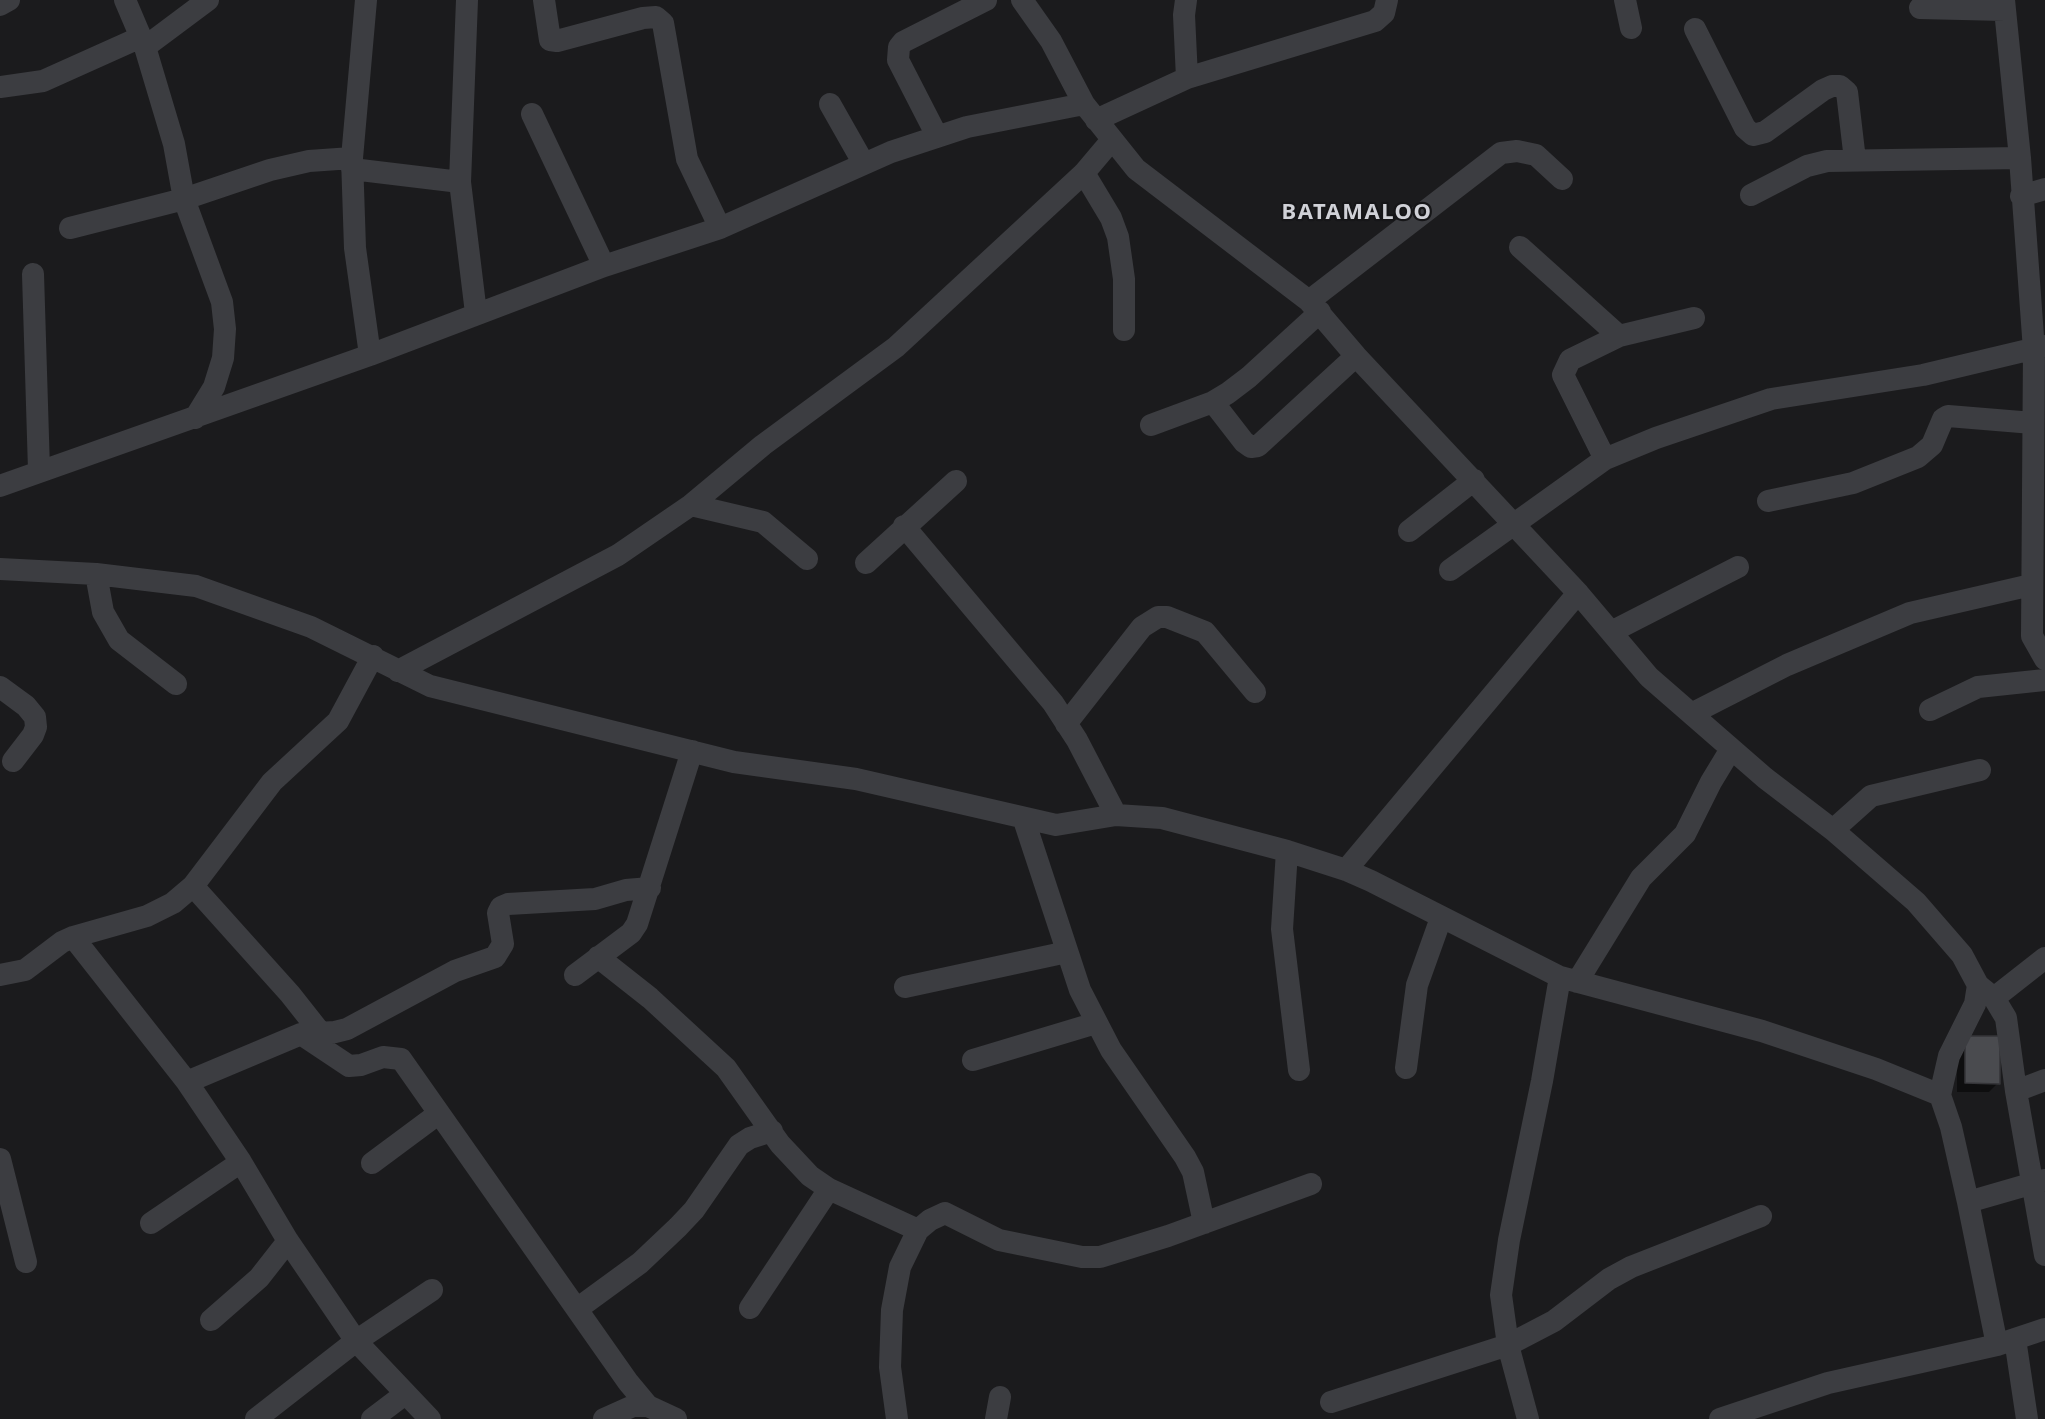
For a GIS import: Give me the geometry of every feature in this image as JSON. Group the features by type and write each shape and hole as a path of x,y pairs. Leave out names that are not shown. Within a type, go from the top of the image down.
{"street":[{"path":"0,5 9,0"},
{"path":"125,0 143,42 174,144 184,199 216,279 222,302 225,328 223,358 214,387 195,418"},
{"path":"0,87 43,81 143,42 208,0"},
{"path":"366,0 352,164 354,248 370,355"},
{"path":"467,0 460,182 476,313"},
{"path":"544,0 550,40 557,41 643,18 656,17 663,23"},
{"path":"659,0 687,159 720,228"},
{"path":"937,136 898,60 898,47 903,42 986,0"},
{"path":"1022,0 1051,41 1090,112 1136,169 1315,306 1356,356 1515,524 1649,677 1693,713 1731,749 1833,830 1916,902 1962,956 2006,1018 2016,1091 2038,1182 2045,1255"},
{"path":"1186,0 1184,15 1187,78"},
{"path":"0,486 39,470 195,418 370,355 604,266 720,228 864,164 937,136 967,127 1090,112 1187,78 1374,21 1384,13 1387,0"},
{"path":"1625,0 1631,28"},
{"path":"1920,8 2004,5 2020,158 2021,196 2039,348 2040,397 2033,423 2031,585 2032,636 2045,659"},
{"path":"1695,28 1745,128 1753,135 1765,132 1823,90 1832,86 1840,86 1847,92 1855,160"},
{"path":"830,104 864,164"},
{"path":"532,114 604,266"},
{"path":"398,671 618,555 691,505 763,445 896,347 1084,172 1112,141"},
{"path":"1151,425 1213,402 1249,377 1315,306 1501,153 1517,151 1536,155 1562,179"},
{"path":"1751,195 1816,163 1855,160 2020,158"},
{"path":"70,228 184,199 290,165 352,164 460,182"},
{"path":"1084,172 1111,218 1118,237 1124,279 1124,330"},
{"path":"2021,196 2045,189"},
{"path":"1520,248 1618,336"},
{"path":"33,274 39,470"},
{"path":"1605,459 1563,375 1570,360 1618,336 1694,318"},
{"path":"1450,570 1605,459 1656,438 1771,399 1923,375 2039,348"},
{"path":"1213,402 1244,442 1251,447 1258,447 1356,356"},
{"path":"1768,501 1853,483 1911,461 1932,445 1942,418 1948,416 2033,423"},
{"path":"1409,531 1474,480"},
{"path":"866,563 956,481"},
{"path":"691,505 763,522 807,559"},
{"path":"904,526 1034,677 1066,723 1116,815"},
{"path":"1611,632 1738,567"},
{"path":"0,569 96,574 196,586 311,627 373,656 398,671 453,693 778,770 856,779 1024,820 1056,825 1116,815 1162,818 1287,851 1346,870 1569,980 1808,1045 1940,1095"},
{"path":"96,574 103,612 119,640 176,684"},
{"path":"1693,713 1787,665 1910,613 2031,585"},
{"path":"1346,870 1578,594"},
{"path":"1066,723 1142,627 1158,616 1167,617 1205,632 1255,692"},
{"path":"0,975 25,970 62,942 73,937 147,916 173,903 193,886 272,782 338,721 373,656"},
{"path":"1930,710 1978,687 2045,680"},
{"path":"0,687 26,706 34,717 36,727 33,735 13,761"},
{"path":"1527,1419 1508,1345 1502,1295 1503,1270 1569,980 1641,878 1685,834 1704,795 1731,749"},
{"path":"575,975 631,933 650,888 692,751"},
{"path":"1833,830 1871,796 1980,770"},
{"path":"1024,820 1067,952 1096,1023 1111,1050 1185,1157 1193,1172 1204,1223"},
{"path":"1287,851 1282,929 1299,1070"},
{"path":"193,886 290,994 310,1033 348,1066 361,1065 383,1057 401,1059 628,1383 648,1406 676,1419"},
{"path":"187,1082 310,1033 347,1029 455,972 495,957 503,944 498,913 501,907 508,904 595,899 626,890 650,888"},
{"path":"1406,1068 1418,985 1441,918"},
{"path":"73,937 187,1082 241,1162 288,1241 356,1341 430,1419"},
{"path":"905,987 1067,952"},
{"path":"598,957 651,998 706,1047 726,1068 796,1163 829,1189 918,1230"},
{"path":"2027,1419 1968,1202 1951,1127 1940,1095 1946,1066 1975,1004 1986,992 2045,958"},
{"path":"973,1060 1096,1023"},
{"path":"2016,1091 2045,1080"},
{"path":"372,1163 438,1114"},
{"path":"577,1309 640,1263 678,1227 694,1210 739,1145 750,1138 772,1131"},
{"path":"0,1159 26,1262"},
{"path":"151,1222 241,1162"},
{"path":"1968,1202 2038,1182"},
{"path":"897,1419 890,1367 892,1310 900,1267 918,1230 937,1215 945,1213 999,1240 1082,1257 1100,1257 1204,1223 1311,1184"},
{"path":"750,1308 829,1189"},
{"path":"1331,1402 1508,1345 1554,1321 1586,1294 1624,1271 1761,1216"},
{"path":"211,1320 259,1278 288,1241"},
{"path":"256,1419 356,1341 432,1290"},
{"path":"1720,1419 1828,1383 2006,1342 2045,1329"},
{"path":"372,1419 405,1394"},
{"path":"604,1419 633,1406 648,1406"}],"building":[{"path":"1965,1036 2000,1036 2000,1084 1965,1083"}],"district":[{"name":"BATAMALOO","path":"1357,213"}]}
